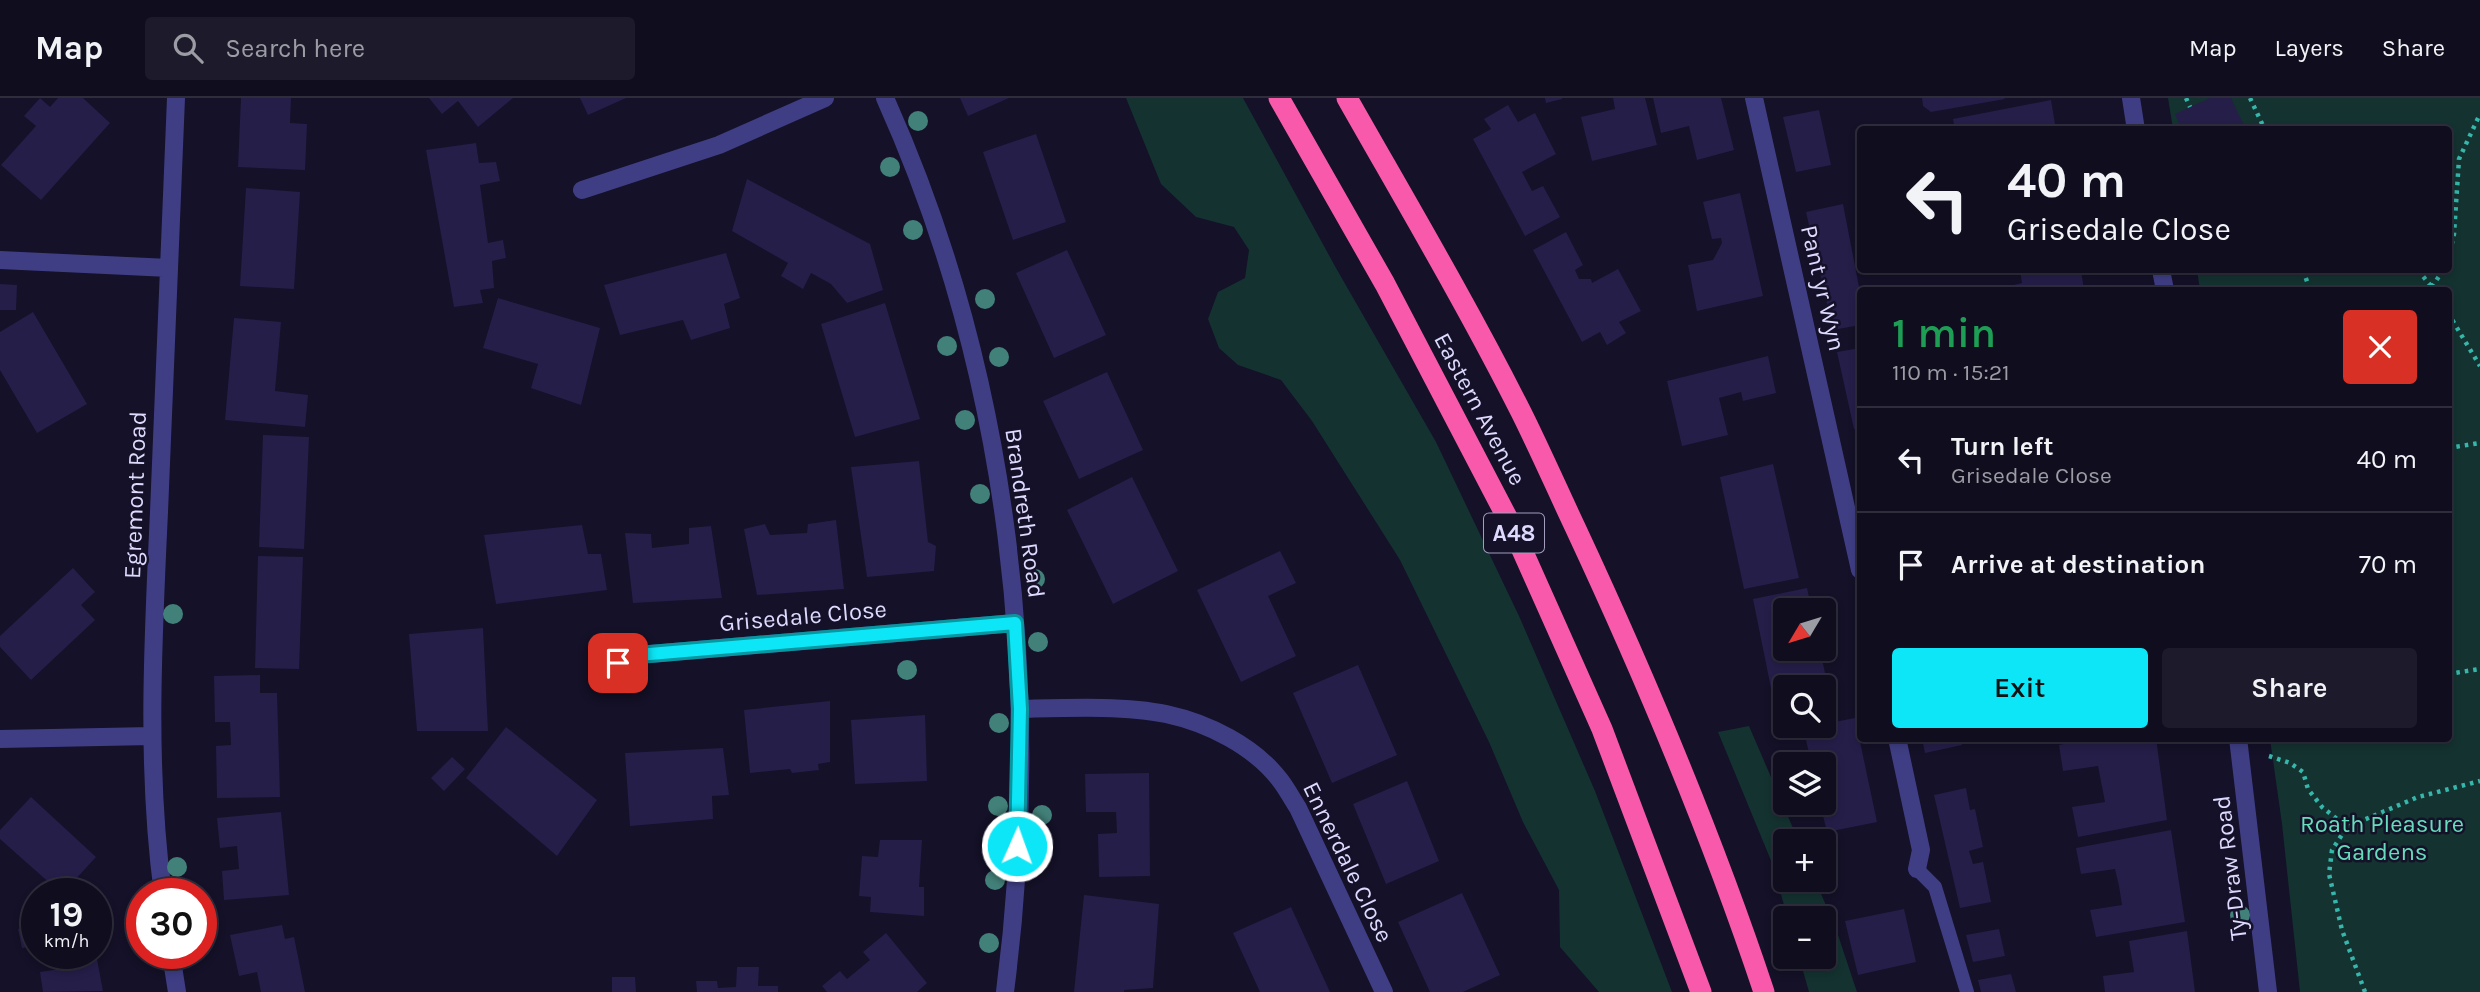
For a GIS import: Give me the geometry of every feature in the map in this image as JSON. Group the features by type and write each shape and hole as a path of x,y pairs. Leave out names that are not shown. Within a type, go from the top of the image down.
{"highway":[{"name":"Eastern Avenue","path":"1279,98 1385,284 1510,523 1602,729 1701,992"},
{"name":"Eastern Avenue","path":"1347,98 1521,412 1589,557 1674,750 1712,845 1764,992"}],"street":[{"name":"Egremont Road","path":"161,878 152,788 152,736 176,98"},
{"path":"582,190 719,145 825,98"},
{"name":"Brandreth Road","path":"885,98 936,224 958,293 997,465 1015,623 1020,709 1015,896 1005,992"},
{"name":"Pant yr Wyn","path":"1754,98 1857,557"},
{"path":"2131,98 2135,126"},
{"path":"0,260 169,268"},
{"name":"Grisedale Close","path":"598,671 638,655 1015,623"},
{"name":"Ennerdale Close","path":"1020,709 1165,713 1228,737 1256,756 1280,779 1298,808 1384,992"},
{"path":"0,738 152,736"},
{"path":"1898,742 1922,850 1917,869"},
{"name":"Ty-Draw Road","path":"2238,742 2268,992"},
{"path":"173,969 177,992"}],"lane":[{"path":"1917,869 1935,887 1967,992"}],"path":[{"path":"2186,98 2190,107"},
{"path":"2250,98 2263,126"},
{"path":"2452,243 2459,159 2480,114"},
{"path":"2420,273 2431,287"},
{"path":"2452,320 2480,366"},
{"path":"2452,447 2480,443"},
{"path":"2452,673 2480,669"},
{"path":"2267,756 2272,755 2290,763 2303,772 2308,789 2322,807 2347,827"},
{"path":"2365,992 2342,930 2329,874 2332,850 2347,827 2418,797 2480,781"}],"green space":[{"path":"1126,98 1243,98 1436,442 1519,616 1595,791 1672,992 1599,992 1560,947 1559,890 1523,822 1489,742 1400,560 1312,421 1281,380 1238,365 1219,348 1208,319 1218,292 1245,278 1249,250 1234,227 1196,217 1161,184"},
{"name":"Roath Pleasure Gardens","path":"2168,98 2480,98 2480,992 2300,992 2270,742 2452,742 2452,287 2200,287 2197,273 2452,273 2452,126 2173,126"},
{"path":"1749,726 1773,782 1773,815 1787,815 1793,829 1773,829 1773,866 1772,863 1718,732"},
{"path":"1780,892 1820,892 1826,906 1784,906"},
{"path":"1836,929 1857,992 1809,992 1802,969 1836,969"}],"building":[{"path":"40,98 50,107 58,98 83,98 110,123 41,200 1,165 36,126 24,116"},
{"path":"241,98 291,98 290,123 307,124 305,170 238,167"},
{"path":"429,98 513,98 478,127 458,101 442,114"},
{"path":"580,98 626,98 588,115"},
{"path":"960,98 1009,98 968,116"},
{"path":"1545,98 1562,98 1562,99 1546,103"},
{"path":"1613,98 1645,98 1657,145 1592,161 1581,117 1615,109"},
{"path":"1653,98 1721,98 1734,150 1697,160 1689,126 1661,133"},
{"path":"1922,98 2005,99 1931,112 1923,106"},
{"path":"2210,98 2231,98 2244,126 2180,126 2175,114"},
{"path":"2051,100 2055,126 1954,126 1953,119"},
{"path":"1508,105 1518,122 1535,113 1556,154 1522,172 1532,191 1543,186 1560,217 1525,236 1473,139 1491,129 1484,119"},
{"path":"1819,110 1831,165 1796,172 1783,117"},
{"path":"1036,134 1066,222 1013,240 983,152"},
{"path":"476,143 479,163 496,162 500,181 480,185 488,243 503,240 506,258 492,261 494,288 480,290 483,303 454,307 426,150"},
{"path":"747,179 870,244 883,290 847,303 831,284 811,273 803,289 781,276 788,263 732,231"},
{"path":"246,188 300,192 294,289 240,286"},
{"path":"1740,193 1763,296 1697,311 1688,265 1713,260 1722,243 1721,238 1712,239 1703,202"},
{"path":"1843,204 1859,287 1857,326 1833,330 1806,212"},
{"path":"1566,232 1583,265 1575,270 1579,279 1591,279 1592,283 1618,269 1641,311 1619,322 1626,333 1607,345 1600,332 1582,342 1533,250"},
{"path":"1067,250 1106,335 1054,358 1016,273"},
{"path":"726,253 740,298 724,304 730,328 691,340 683,320 620,335 604,285"},
{"path":"2020,273 2081,273 2084,287 2005,287 2022,283"},
{"path":"0,284 17,285 16,310 0,310"},
{"path":"498,298 600,328 581,405 531,388 538,364 483,348"},
{"path":"885,303 920,419 855,437 821,324"},
{"path":"33,312 87,404 37,433 0,370 0,332"},
{"path":"234,318 281,322 275,391 308,395 305,427 225,420"},
{"path":"1857,349 1857,428 1854,429 1837,352"},
{"path":"1768,356 1776,393 1743,401 1741,392 1719,398 1728,435 1682,446 1667,381"},
{"path":"1107,372 1143,450 1079,479 1043,401"},
{"path":"263,435 309,437 304,549 259,547"},
{"path":"919,461 928,542 936,546 934,571 867,577 851,467"},
{"path":"1773,464 1799,578 1744,589 1720,477"},
{"path":"1132,477 1178,571 1113,604 1067,510"},
{"path":"836,520 844,589 757,595 744,529 765,524 770,535 807,533 808,524"},
{"path":"582,525 588,554 601,554 607,590 496,604 484,535"},
{"path":"711,526 722,598 633,603 625,533 651,534 652,548 689,544 689,528"},
{"path":"1280,551 1296,583 1268,596 1296,656 1241,682 1197,590"},
{"path":"258,556 303,557 299,669 255,668"},
{"path":"73,568 95,592 81,605 95,620 31,680 0,647 0,636"},
{"path":"1807,588 1809,598 1773,598 1773,662 1823,662 1825,675 1773,675 1773,698 1753,599"},
{"path":"483,628 488,731 417,731 409,634"},
{"path":"1358,665 1397,755 1332,783 1293,693"},
{"path":"260,675 260,693 277,693 280,797 217,798 216,746 231,745 230,722 215,722 214,676"},
{"path":"830,701 830,762 818,764 819,770 792,773 790,769 750,773 744,710"},
{"path":"925,715 927,781 855,784 851,720"},
{"path":"1855,718 1857,742 1860,742 1877,822 1836,830 1826,829 1823,815 1836,815 1836,752 1809,752 1805,738 1836,738 1836,722"},
{"path":"506,727 597,800 557,856 466,778"},
{"path":"1923,742 1961,742 1962,745 1925,753"},
{"path":"2074,742 2157,742 2167,820 2078,837 2072,807 2105,802 2098,766 2063,771 2059,745"},
{"path":"723,748 729,795 712,796 713,819 630,826 625,753"},
{"path":"452,757 465,769 444,791 431,778"},
{"path":"1149,773 1150,876 1099,877 1098,834 1117,833 1116,812 1086,812 1085,774"},
{"path":"1407,781 1439,861 1386,884 1353,804"},
{"path":"1966,788 1970,810 1975,809 1983,847 1969,851 1973,864 1983,862 1991,902 1960,908 1934,795"},
{"path":"31,797 96,857 77,878 44,878 0,839 0,830"},
{"path":"281,812 289,895 224,900 222,871 239,869 237,846 220,848 217,818"},
{"path":"2171,830 2185,922 2096,937 2090,910 2122,905 2119,886 2115,869 2081,874 2076,848"},
{"path":"880,840 922,840 919,887 924,887 924,916 870,912 871,897 859,896 862,856 878,857"},
{"path":"1462,893 1500,975 1463,992 1430,992 1398,922"},
{"path":"1084,895 1159,904 1153,988 1124,992 1074,992"},
{"path":"1291,907 1330,992 1260,992 1233,933"},
{"path":"1904,909 1916,962 1858,975 1845,921"},
{"path":"282,925 285,939 294,937 305,992 261,992 257,972 239,976 230,935"},
{"path":"1999,929 2005,956 1973,962 1966,935"},
{"path":"2187,931 2195,992 2105,992 2103,976 2134,972 2129,941"},
{"path":"886,933 927,983 917,992 827,992 822,986 840,971 847,979 870,960 863,952"},
{"path":"737,967 759,967 758,986 778,986 778,992 697,992 696,981 717,981 718,988 736,987"},
{"path":"99,969 103,991 43,992 40,972"},
{"path":"2011,974 2016,992 1981,992 1978,980"},
{"path":"612,977 635,977 636,992 612,992"}],"route":[{"path":"618,663 638,655 1015,623 1020,709 1017,846"}]}
